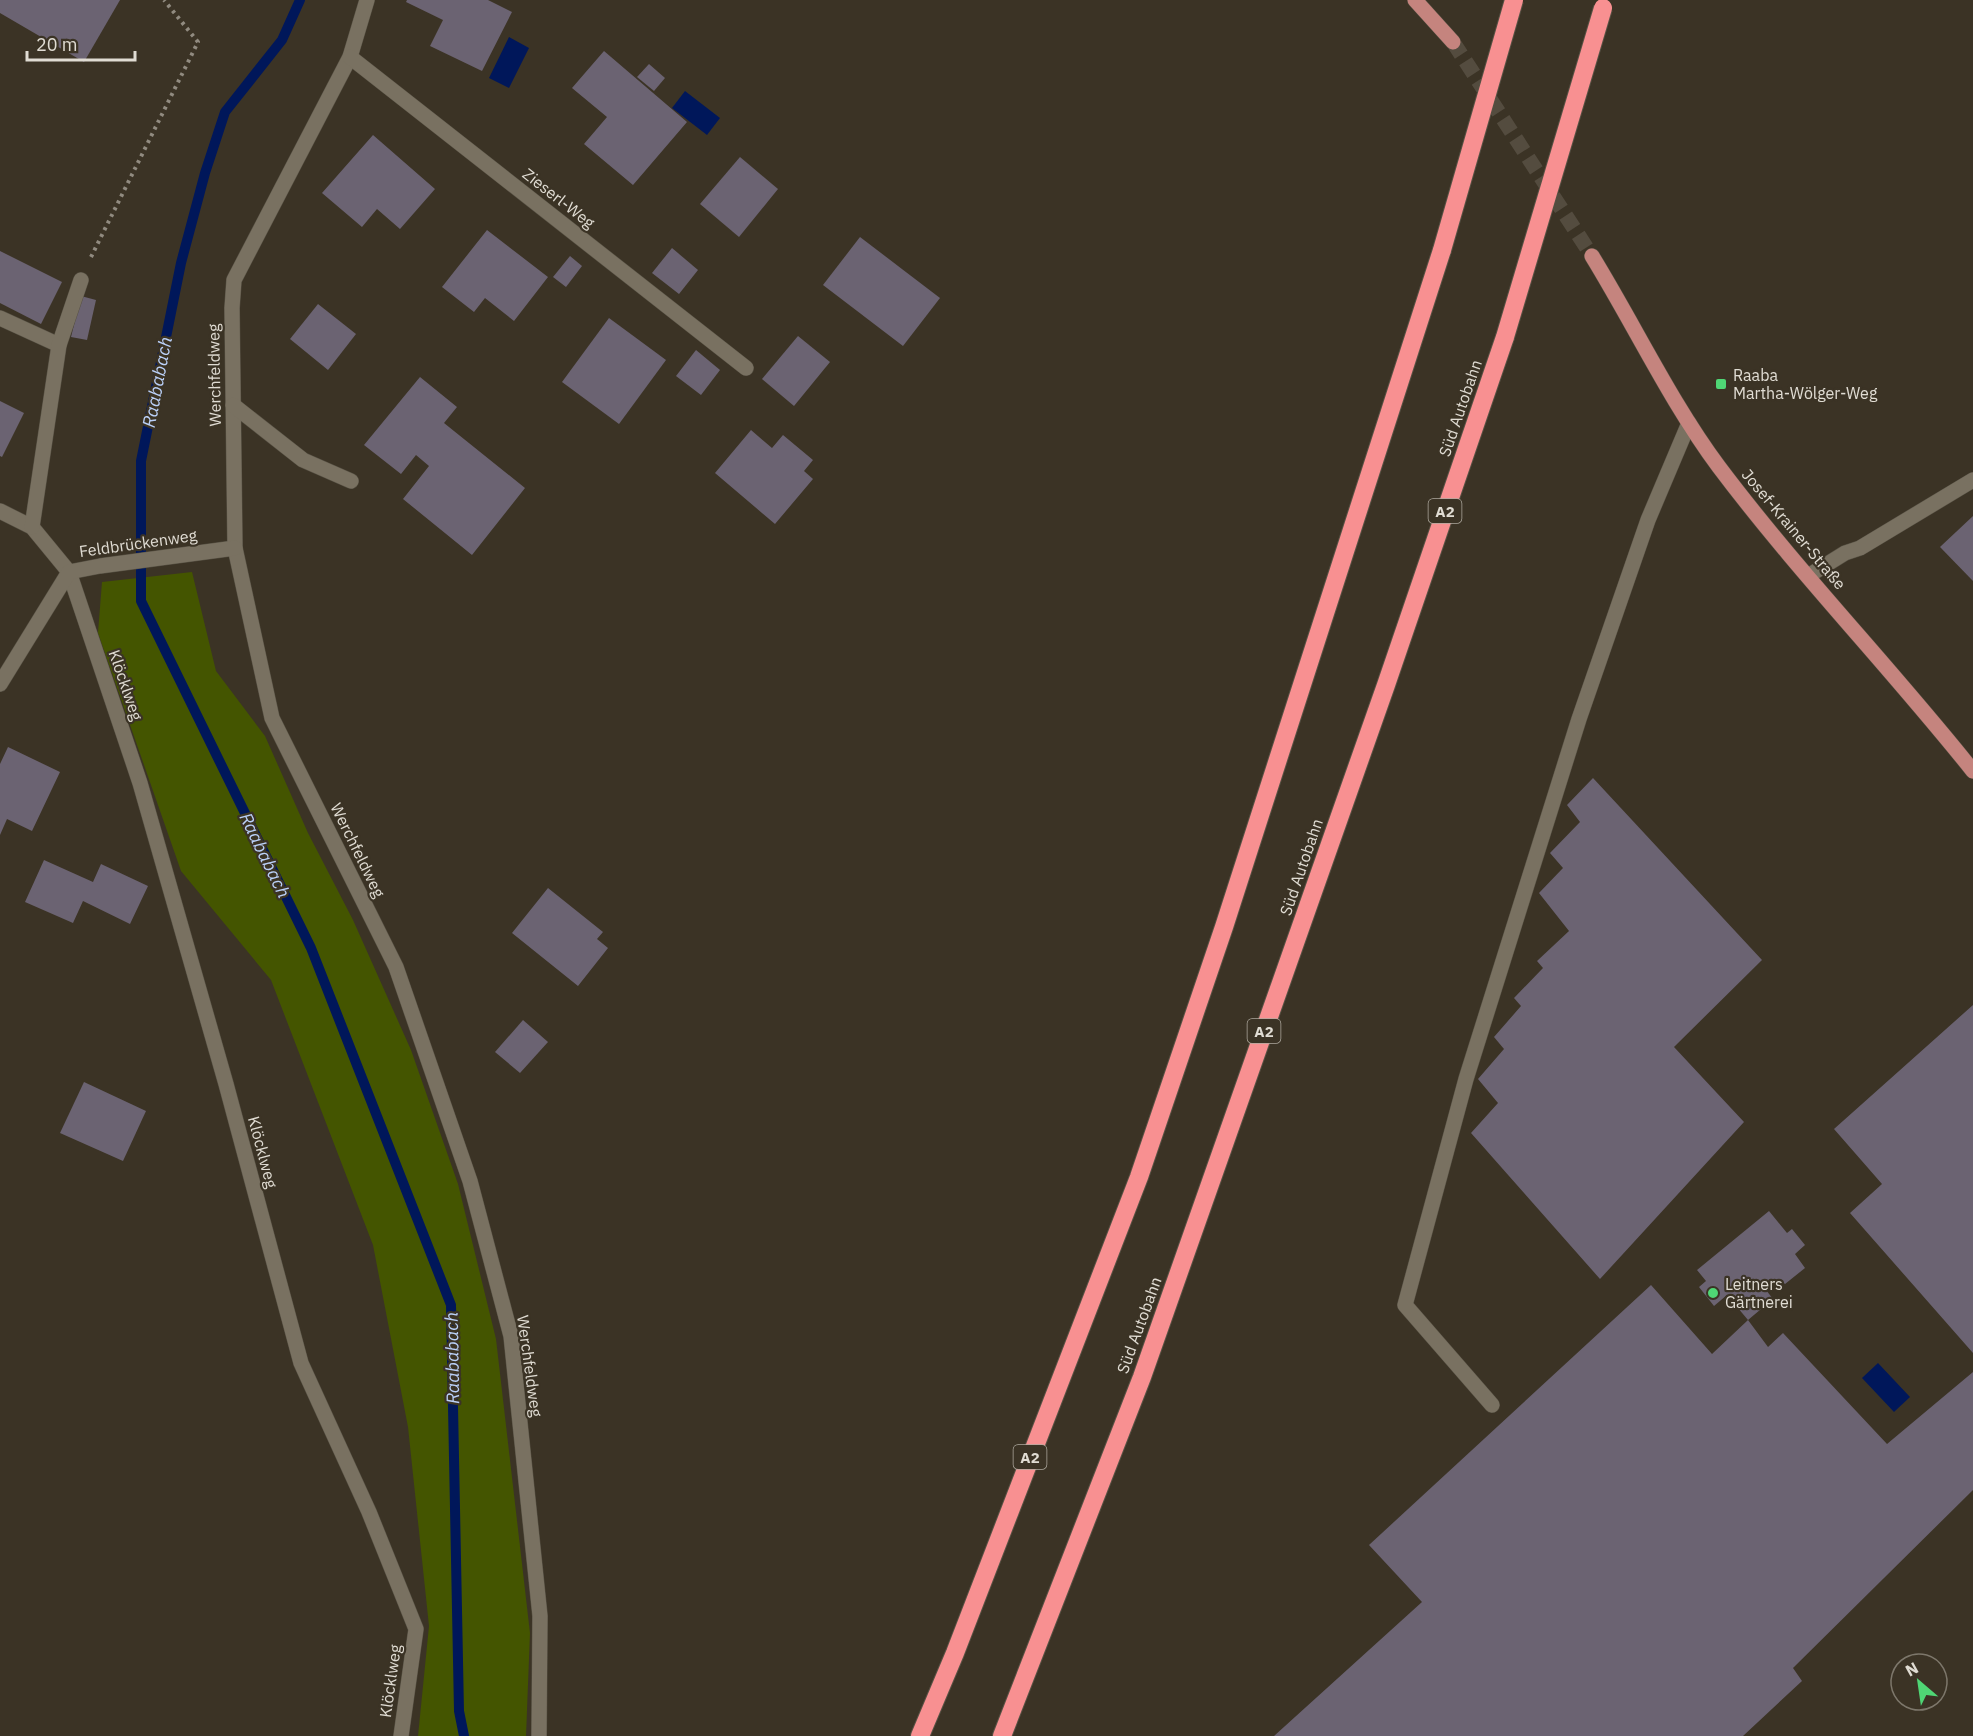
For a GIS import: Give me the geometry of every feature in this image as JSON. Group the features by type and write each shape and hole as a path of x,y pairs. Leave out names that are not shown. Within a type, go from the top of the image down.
{"highway":[{"name":"A2","path":"920,1736 955,1653 1138,1177 1224,927 1442,250 1514,0"},
{"name":"Süd Autobahn","path":"1002,1736 1142,1377 1374,718 1505,337 1604,4"}],"main road":[{"path":"1415,0 1453,42"},
{"name":"Josef-Krainer-Straße","path":"1592,256 1673,398 1718,465 1808,576 1923,708 1973,771"}],"street":[{"name":"Werchfeldweg","path":"367,0 350,57 234,280 232,308 235,548 272,718 396,967 470,1181 511,1336 540,1616 539,1736"},
{"name":"Zieserl-Weg","path":"350,57 746,368"},
{"path":"32,527 59,345 81,280"},
{"path":"0,318 59,345"},
{"path":"233,405 303,460 351,481"},
{"path":"1492,1405 1405,1305 1466,1079 1579,719 1648,520 1689,423"},
{"path":"1808,576 1845,553 1860,548 1973,480"},
{"path":"0,511 32,527 69,572"},
{"name":"Feldbrückenweg","path":"0,684 69,572 235,548"},
{"name":"Klöcklweg","path":"69,572 140,783 226,1084 301,1363 369,1512 416,1629 401,1736"}],"path":[{"path":"81,280 198,42 164,0"}],"green space":[{"path":"192,572 216,671 265,736 308,833 353,920 411,1050 458,1184 496,1339 530,1633 526,1736 418,1736 429,1626 408,1427 373,1245 271,980 181,871 98,633 102,582"}],"shaded area":[{"path":"509,37 529,48 509,88 489,78"},
{"path":"685,91 720,118 707,135 672,108"},
{"path":"1878,1363 1910,1397 1894,1412 1862,1378"}],"building":[{"path":"0,0 120,0 84,62 0,13"},
{"path":"407,0 488,0 512,12 482,71 430,46 443,20 406,2"},
{"path":"604,51 687,122 633,185 584,144 607,117 572,88"},
{"path":"649,64 665,78 654,91 637,77"},
{"path":"373,135 435,189 400,229 377,209 362,227 322,193"},
{"path":"740,157 778,189 739,237 700,204"},
{"path":"487,230 548,277 514,321 485,298 474,312 442,287"},
{"path":"860,237 940,298 903,346 823,285"},
{"path":"672,248 698,270 679,294 652,273"},
{"path":"0,251 62,282 41,324 0,303"},
{"path":"570,256 582,266 566,287 553,277"},
{"path":"81,296 96,300 87,340 71,337"},
{"path":"318,304 356,334 328,370 290,339"},
{"path":"609,318 666,360 619,424 562,382"},
{"path":"798,336 830,362 794,406 762,379"},
{"path":"696,350 720,370 701,395 676,376"},
{"path":"420,377 457,407 444,423 525,488 472,555 403,499 429,466 416,455 401,474 364,445"},
{"path":"0,401 24,413 2,457 0,456"},
{"path":"751,430 772,448 783,435 813,460 804,471 813,479 775,524 715,473"},
{"path":"1973,516 1973,581 1940,547"},
{"path":"8,747 60,772 32,831 7,819 0,835 0,764"},
{"path":"1593,778 1762,960 1674,1047 1744,1122 1600,1279 1471,1133 1498,1103 1478,1079 1504,1049 1494,1037 1521,1006 1514,998 1543,968 1537,961 1569,931 1539,893 1563,868 1550,853 1580,822 1567,805"},
{"path":"44,860 93,882 101,864 148,886 130,924 83,901 73,923 25,902"},
{"path":"548,888 603,932 597,939 608,948 578,986 512,933"},
{"path":"1973,1005 1973,1353 1850,1213 1882,1184 1834,1129"},
{"path":"523,1020 548,1042 520,1073 495,1052"},
{"path":"84,1082 146,1111 123,1161 60,1133"},
{"path":"1769,1211 1787,1233 1792,1229 1805,1245 1795,1254 1805,1268 1785,1284 1780,1279 1766,1290 1773,1299 1748,1320 1727,1295 1714,1306 1699,1287 1706,1281 1697,1270"},
{"path":"1651,1285 1712,1354 1748,1320 1768,1347 1783,1333 1887,1444 1973,1372 1973,1490 1793,1668 1802,1681 1743,1736 1274,1736 1422,1602 1369,1545"}],"waterway":[{"name":"Raababach","path":"300,0 282,40 225,112 205,173 181,263 141,461 141,601 311,948 451,1305 459,1711 464,1736"}],"tunnel":[{"path":"1453,42 1592,256"}],"place":[{"name":"Raaba Martha-Wölger-Weg","path":"1721,384"},
{"name":"Leitners Gärtnerei","path":"1713,1293"}]}
